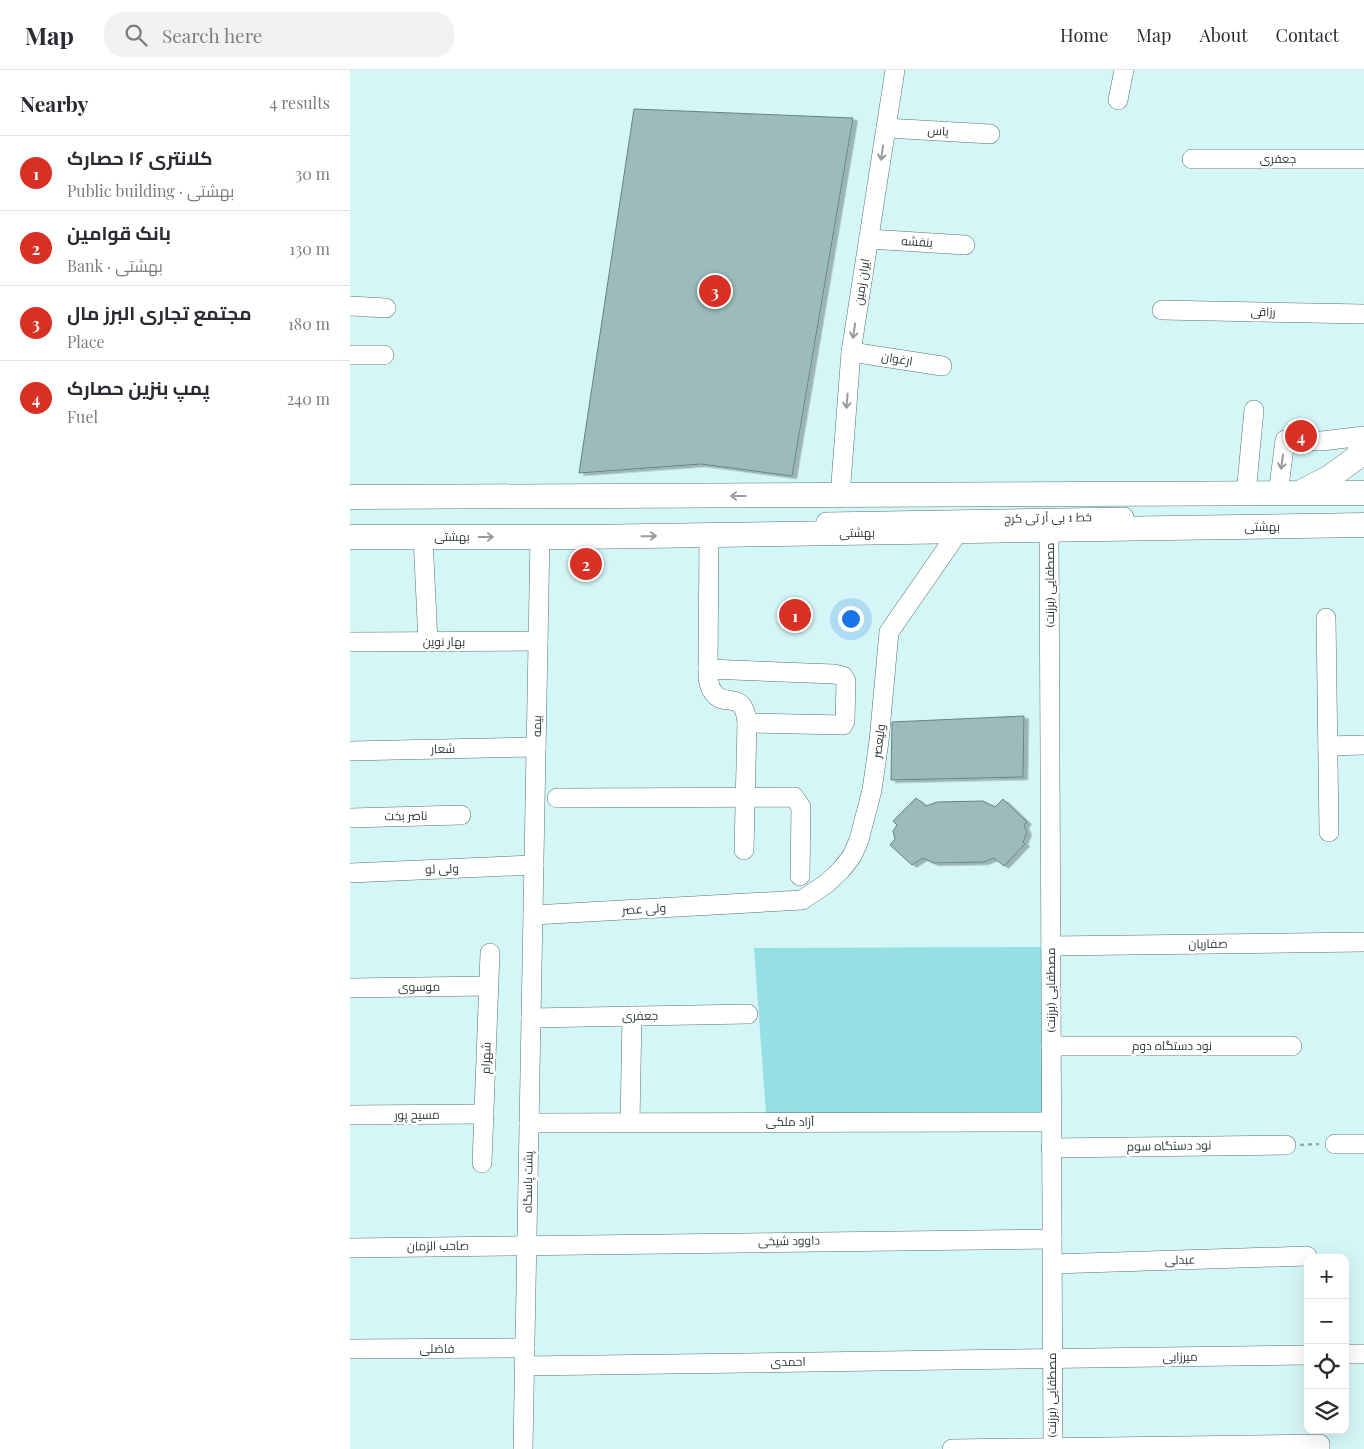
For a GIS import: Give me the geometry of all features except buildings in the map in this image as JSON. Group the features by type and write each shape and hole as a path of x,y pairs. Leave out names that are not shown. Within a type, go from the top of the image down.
{"main road":[{"path":"1287,494 1330,478 1356,458 1364,444"},
{"path":"350,497 1364,493"},
{"path":"513,537 524,532 530,522 528,510 516,497"},
{"path":"579,497 569,504 564,515 568,527 581,537"},
{"name":"بهشتی","path":"350,537 581,537 1364,525"}],"street":[{"name":"ایران زمین","path":"840,496 851,352 895,70"},
{"path":"1118,100 1124,70"},
{"name":"یاس","path":"886,128 990,134"},
{"name":"جعفری","path":"1192,158 1364,159"},
{"name":"بنفشه","path":"869,239 964,245"},
{"path":"350,306 386,308"},
{"name":"رزاقی","path":"1162,310 1364,314"},
{"name":"ارغوان","path":"851,352 942,366"},
{"path":"350,355 384,356"},
{"path":"1246,494 1254,410"},
{"path":"1287,494 1285,440 1322,441 1364,436"},
{"name":"خط 1 بی آر تی کرج","path":"766,496 813,506 1364,500"},
{"path":"350,505 418,497"},
{"name":"خط 1 بی آر تی کرج","path":"734,534 811,522 1364,515"},
{"path":"350,525 417,537 428,642"},
{"name":"مصطفایی (برزنت)","path":"1049,530 1053,1448"},
{"name":"ولیعصر","path":"755,904 802,900 826,884 842,870 852,856 859,840 873,780 879,741 889,632 959,531"},
{"path":"709,534 708,669 713,692 718,697 742,704 746,710 744,850"},
{"name":"بیمه","path":"533,915 540,537"},
{"path":"1326,618 1329,832"},
{"name":"بهار نوین","path":"350,642 538,641"},
{"path":"708,669 834,674 843,676 846,681 845,721 843,725 747,722"},
{"path":"1328,746 1364,745"},
{"name":"شعار","path":"350,751 536,747"},
{"path":"557,798 794,797 800,807 800,876"},
{"name":"ناصر بخت","path":"350,818 461,815"},
{"name":"ولی لو","path":"350,873 534,866"},
{"name":"ولی عصر","path":"533,915 755,904"},
{"name":"پشت پاسگاه","path":"523,1449 533,915"},
{"name":"صفاریان","path":"1051,946 1364,942"},
{"name":"شهرام","path":"482,1163 490,953"},
{"name":"موسوی","path":"350,988 489,986"},
{"name":"جعفری","path":"531,1018 748,1014"},
{"path":"630,1122 632,1016"},
{"name":"نود دستگاه دوم","path":"1051,1046 1292,1046"},
{"name":"مسیح پور","path":"350,1115 484,1114"},
{"name":"آزاد ملکی","path":"529,1123 1051,1122"},
{"path":"1335,1144 1364,1144"},
{"name":"نود دستگاه سوم","path":"1051,1148 1286,1145"},
{"name":"داوود شیخی","path":"527,1244 1052,1239"},
{"name":"صاحب الزمان","path":"350,1248 527,1244"},
{"name":"عبدلی","path":"1052,1264 1304,1256"},
{"name":"فاضلی","path":"350,1349 524,1357"},
{"path":"1349,1354 1364,1354"},
{"name":"میرزایی","path":"1052,1358 1304,1355"},
{"name":"احمدی","path":"524,1357 1052,1358"},
{"path":"952,1449 1320,1444 1320,1449"}],"path":[{"path":"1286,1145 1335,1144"}],"shaded area":[{"path":"1047,947 1047,1118 767,1127 754,948"}],"place":[{"name":"مجتمع تجاری البرز مال","path":"715,291"},
{"name":"پمپ بنزین حصارک","path":"1301,436"},
{"name":"بانک قوامین","path":"586,564"},
{"name":"کلانتری ۱۶ حصارک","path":"795,615"}]}
